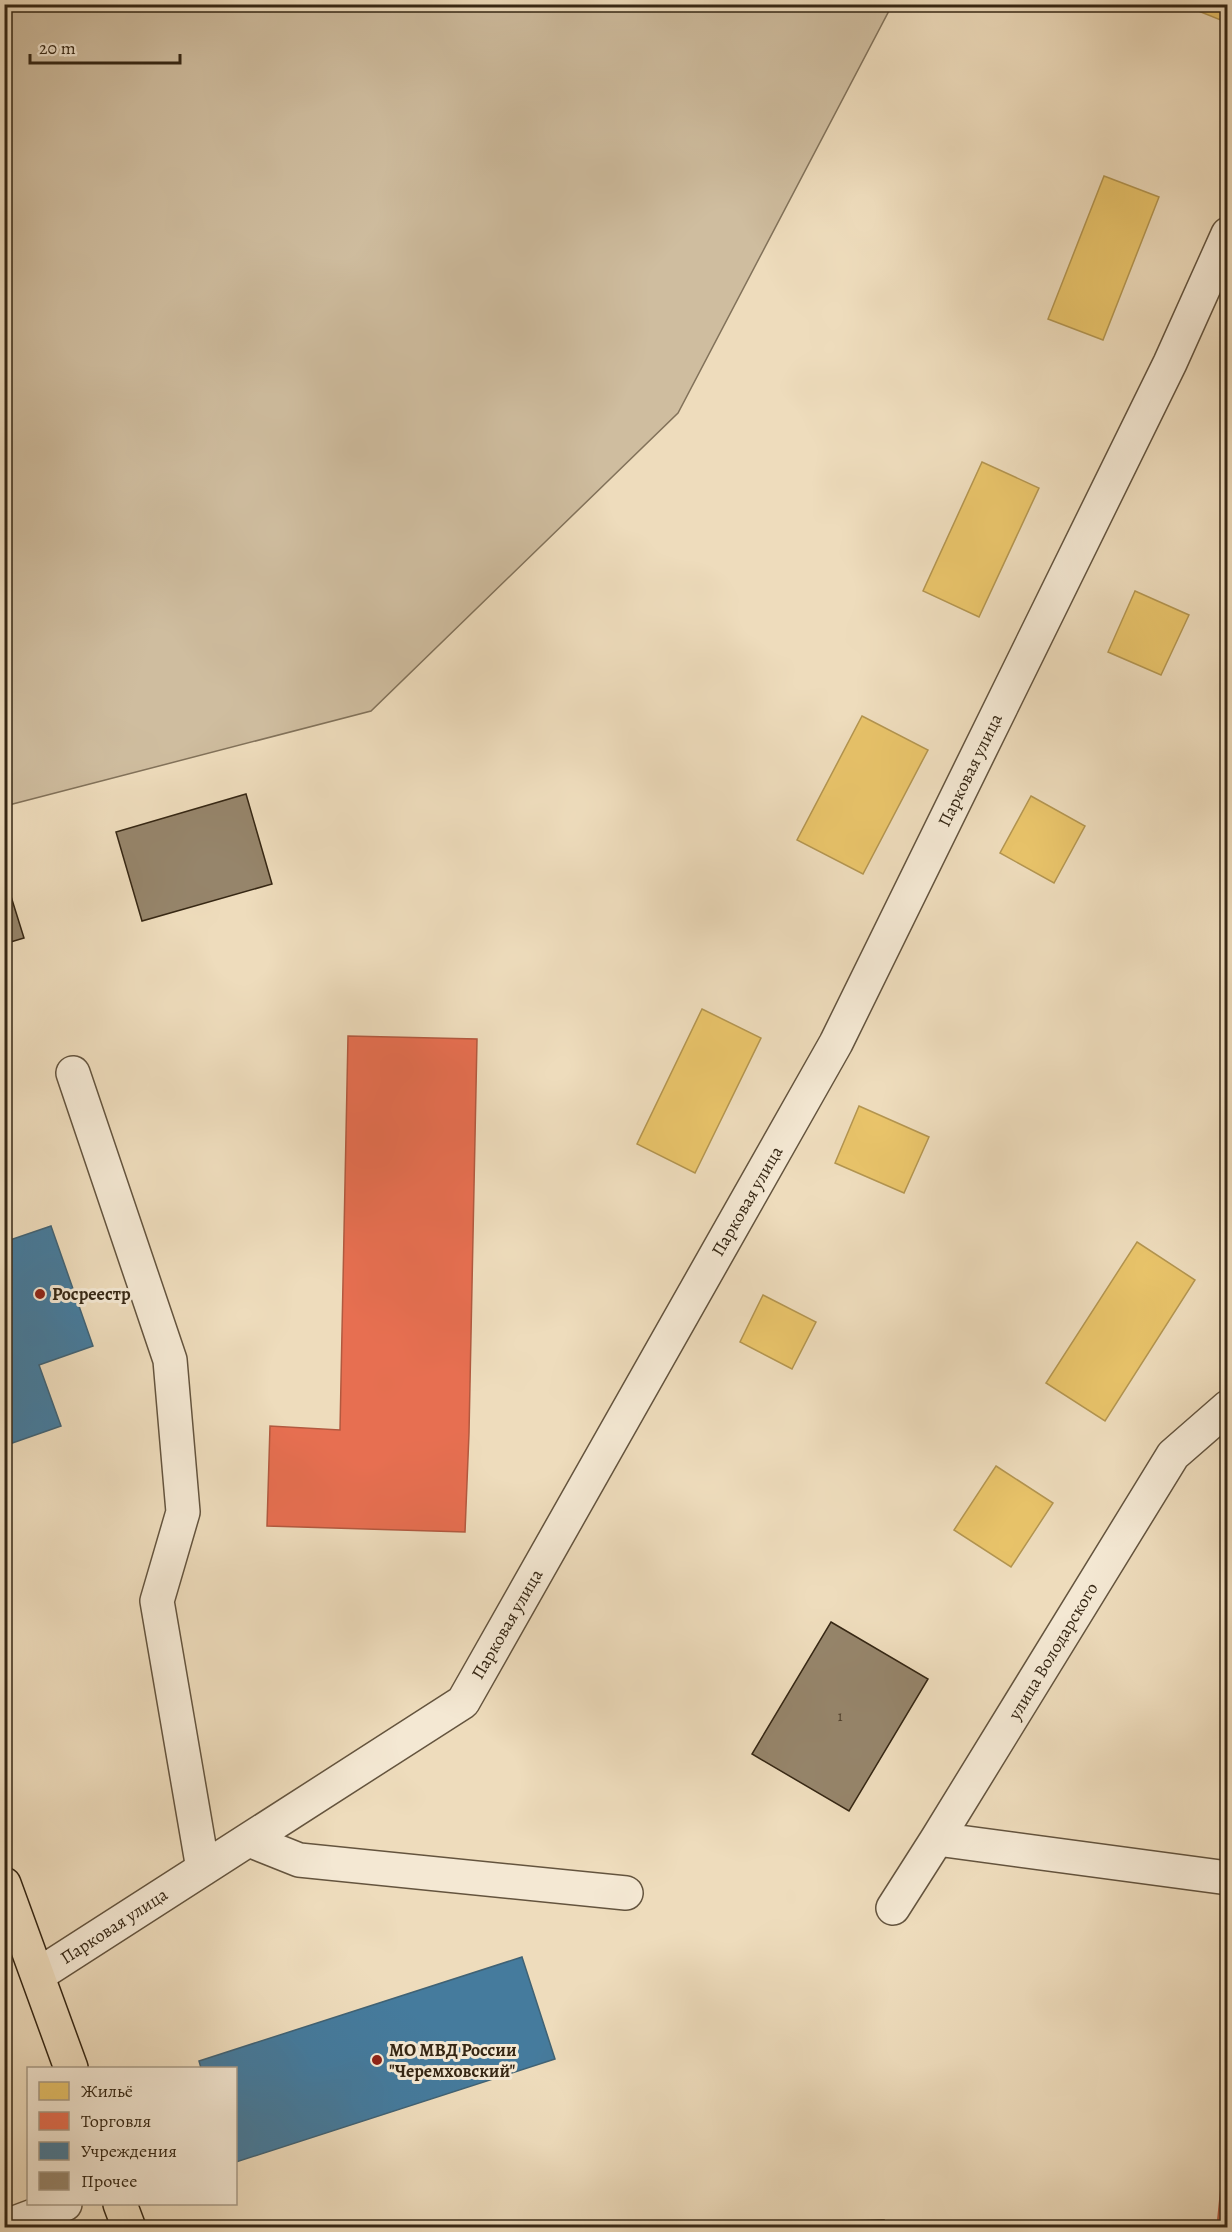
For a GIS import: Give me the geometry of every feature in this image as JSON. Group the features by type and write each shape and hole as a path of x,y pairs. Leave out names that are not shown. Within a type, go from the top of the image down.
{"main road":[{"path":"4,1884 72,2067"},
{"path":"120,2205 129,2228"}],"street":[{"name":"Парковая улица","path":"38,1975 463,1702 836,1043 1170,363 1227,234"},
{"path":"73,1073 170,1360 183,1512 157,1601 203,1869"},
{"name":"улица Володарского","path":"892,1908 937,1839 1173,1455 1227,1407"},
{"path":"937,1839 1227,1878"},
{"path":"249,1840 299,1860 626,1893"},
{"path":"4,2227 62,2205"}],"shaded area":[{"path":"5,4 892,5 678,413 371,711 5,806"}],"building: Жильё":[{"path":"1181,4 1228,4 1228,23"},
{"path":"1104,176 1159,197 1103,340 1048,319"},
{"path":"982,462 1039,488 979,617 923,591"},
{"path":"1135,591 1189,615 1161,675 1108,652"},
{"path":"862,716 928,750 863,874 797,840"},
{"path":"1031,796 1085,826 1054,883 1000,853"},
{"path":"702,1009 761,1038 695,1173 637,1144"},
{"path":"859,1106 929,1137 904,1193 835,1163"},
{"path":"1137,1242 1195,1280 1105,1421 1046,1383"},
{"path":"763,1295 816,1322 792,1369 740,1342"},
{"path":"996,1466 1053,1503 1011,1567 954,1530"}],"building: Торговля":[{"path":"348,1036 477,1039 465,1532 267,1526 270,1426 340,1430"},
{"path":"1228,2116 1228,2228 1217,2228"}],"building: Учреждения":[{"name":"Росреестр","path":"51,1226 93,1346 39,1365 61,1426 4,1446 4,1242"},
{"name":"МО МВД России \"Черемховский\"","path":"522,1957 555,2059 237,2162 237,2067 201,2067 199,2061"}],"building: Прочее":[{"path":"246,794 272,884 142,921 116,832"},
{"path":"4,874 24,938 4,944"},
{"path":"831,1622 928,1679 849,1811 752,1754"},
{"path":"884,2220 884,2228 783,2228 783,2222"}],"place":[{"name":"Росреестр","path":"40,1294"},
{"name":"МО МВД России \"Черемховский\"","path":"377,2060"}]}
